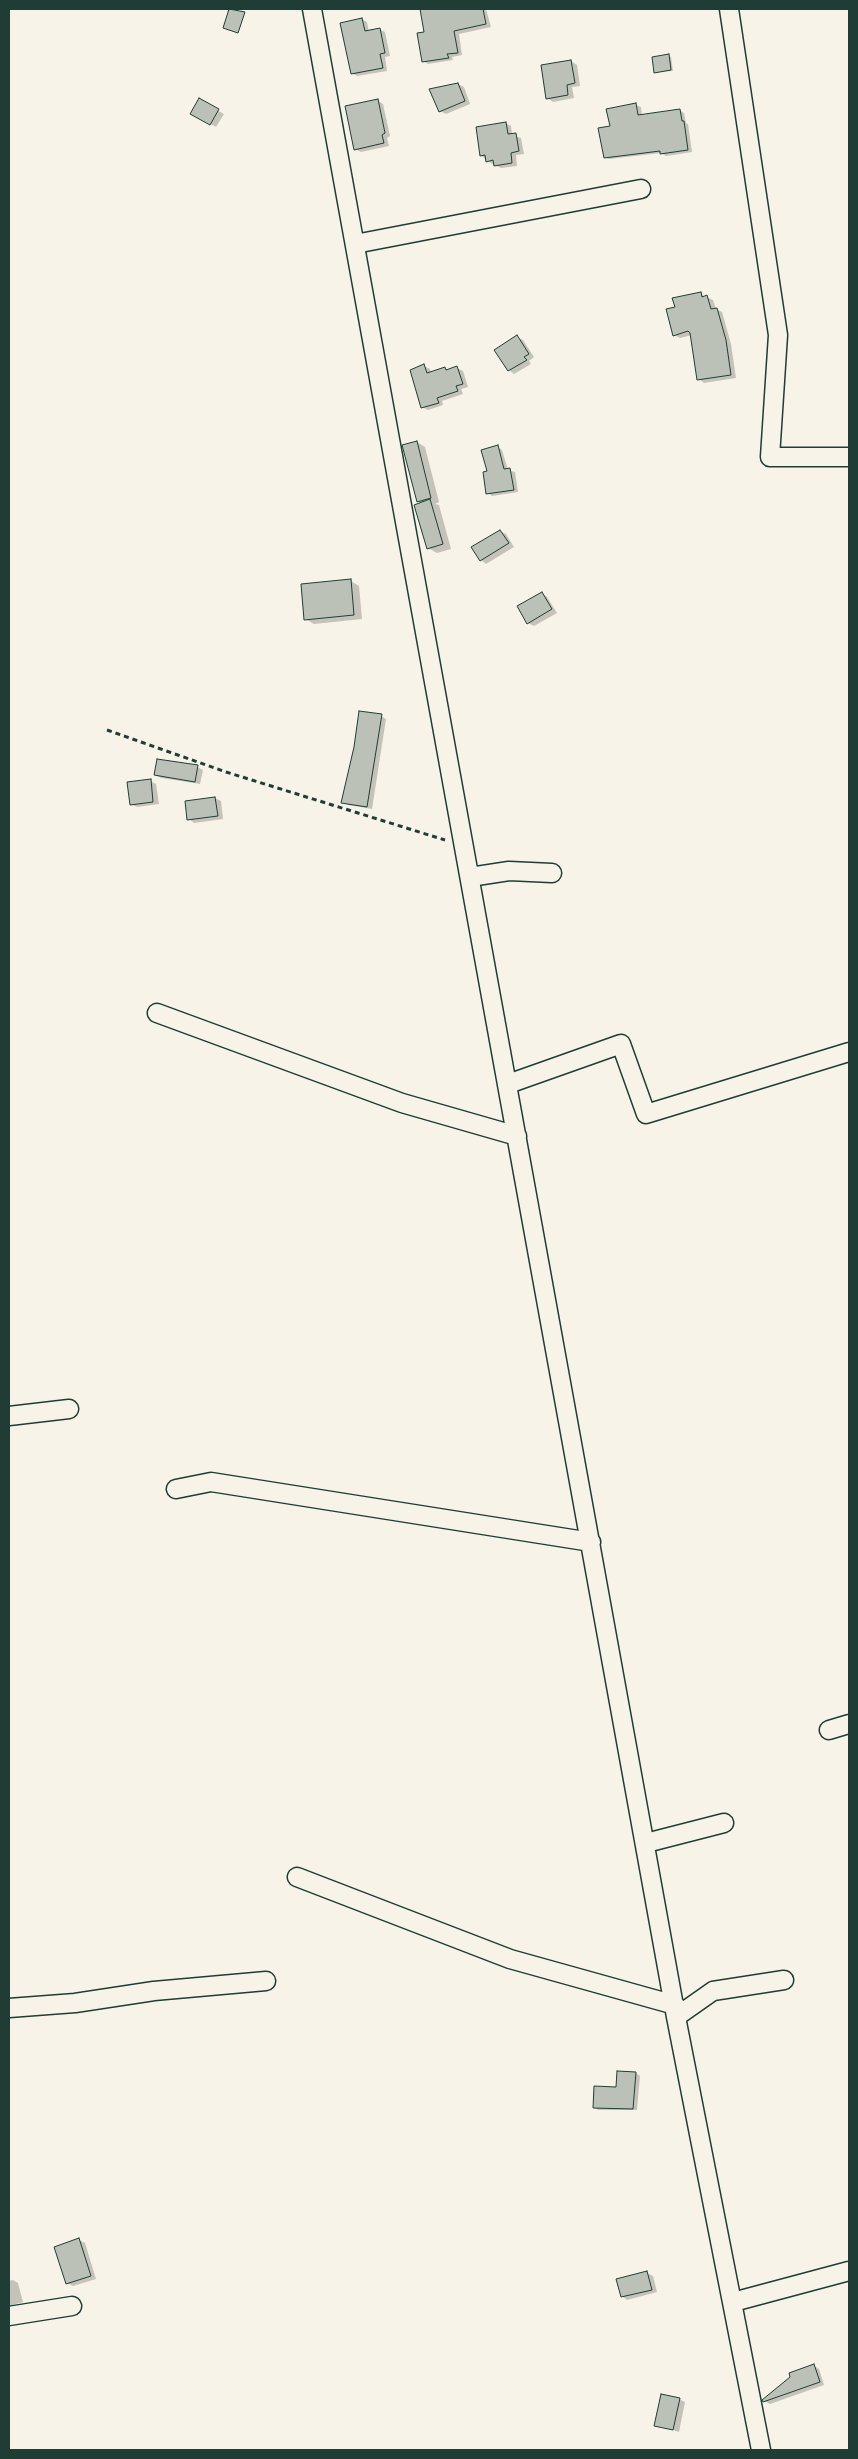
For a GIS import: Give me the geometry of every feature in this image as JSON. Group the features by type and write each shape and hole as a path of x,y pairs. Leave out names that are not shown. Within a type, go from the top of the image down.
{"street":[{"path":"312,9 676,2011 761,2450"},
{"path":"729,9 778,335 770,457 849,458"},
{"path":"355,244 641,189"},
{"path":"470,877 509,871 552,873"},
{"path":"157,1013 402,1103 517,1136"},
{"path":"508,1084 621,1044 646,1114 849,1052"},
{"path":"9,1416 68,1409"},
{"path":"176,1490 211,1482 591,1542"},
{"path":"829,1730 849,1724"},
{"path":"646,1843 724,1823"},
{"path":"297,1877 510,1959 676,2011 713,1991 784,1980"},
{"path":"9,2008 75,2003 154,1991 266,1981"},
{"path":"733,2302 849,2271"},
{"path":"9,2316 72,2306"}],"path":[{"path":"107,730 235,775 465,846"}],"building":[{"path":"229,9 245,12 238,33 223,28"},
{"path":"420,9 483,9 486,24 454,31 458,53 447,54 449,58 422,62 417,33 424,32"},
{"path":"362,18 365,31 380,28 385,53 380,54 383,68 351,74 340,23"},
{"path":"669,54 671,70 654,73 652,57"},
{"path":"571,60 575,83 567,85 568,95 546,99 541,65"},
{"path":"458,83 465,101 439,112 429,89"},
{"path":"199,98 219,109 210,125 190,114"},
{"path":"378,99 385,133 382,135 384,143 354,150 345,106"},
{"path":"636,103 638,115 680,109 682,121 684,121 688,150 660,154 660,151 604,158 598,128 610,126 606,109"},
{"path":"506,122 508,134 516,133 519,151 511,153 512,163 494,166 493,160 486,162 485,155 480,156 476,127"},
{"path":"701,292 702,297 707,295 711,309 717,308 726,340 731,375 697,380 690,333 688,331 673,336 666,309 675,307 672,298"},
{"path":"517,335 529,354 524,357 527,360 508,371 494,350"},
{"path":"424,364 427,373 445,367 446,370 457,366 463,384 456,386 458,391 437,398 439,403 421,408 410,370"},
{"path":"417,441 431,498 417,502 402,445"},
{"path":"498,445 504,469 510,468 514,490 486,494 483,472 487,471 481,450"},
{"path":"430,499 443,544 427,549 414,505"},
{"path":"500,530 509,543 480,561 471,547"},
{"path":"351,579 354,615 304,620 301,584"},
{"path":"542,592 552,609 527,624 517,606"},
{"path":"359,711 382,714 367,807 341,803 354,747"},
{"path":"157,759 198,765 195,782 154,775"},
{"path":"151,779 153,802 130,805 127,782"},
{"path":"215,797 218,816 187,820 185,801"},
{"path":"617,2071 636,2072 633,2109 593,2108 594,2086 616,2087"},
{"path":"79,2238 91,2276 66,2284 54,2247"},
{"path":"647,2271 652,2290 621,2297 616,2279"},
{"path":"814,2364 820,2382 763,2402 762,2400 790,2377 789,2373"},
{"path":"661,2394 680,2398 673,2430 654,2426"}]}
